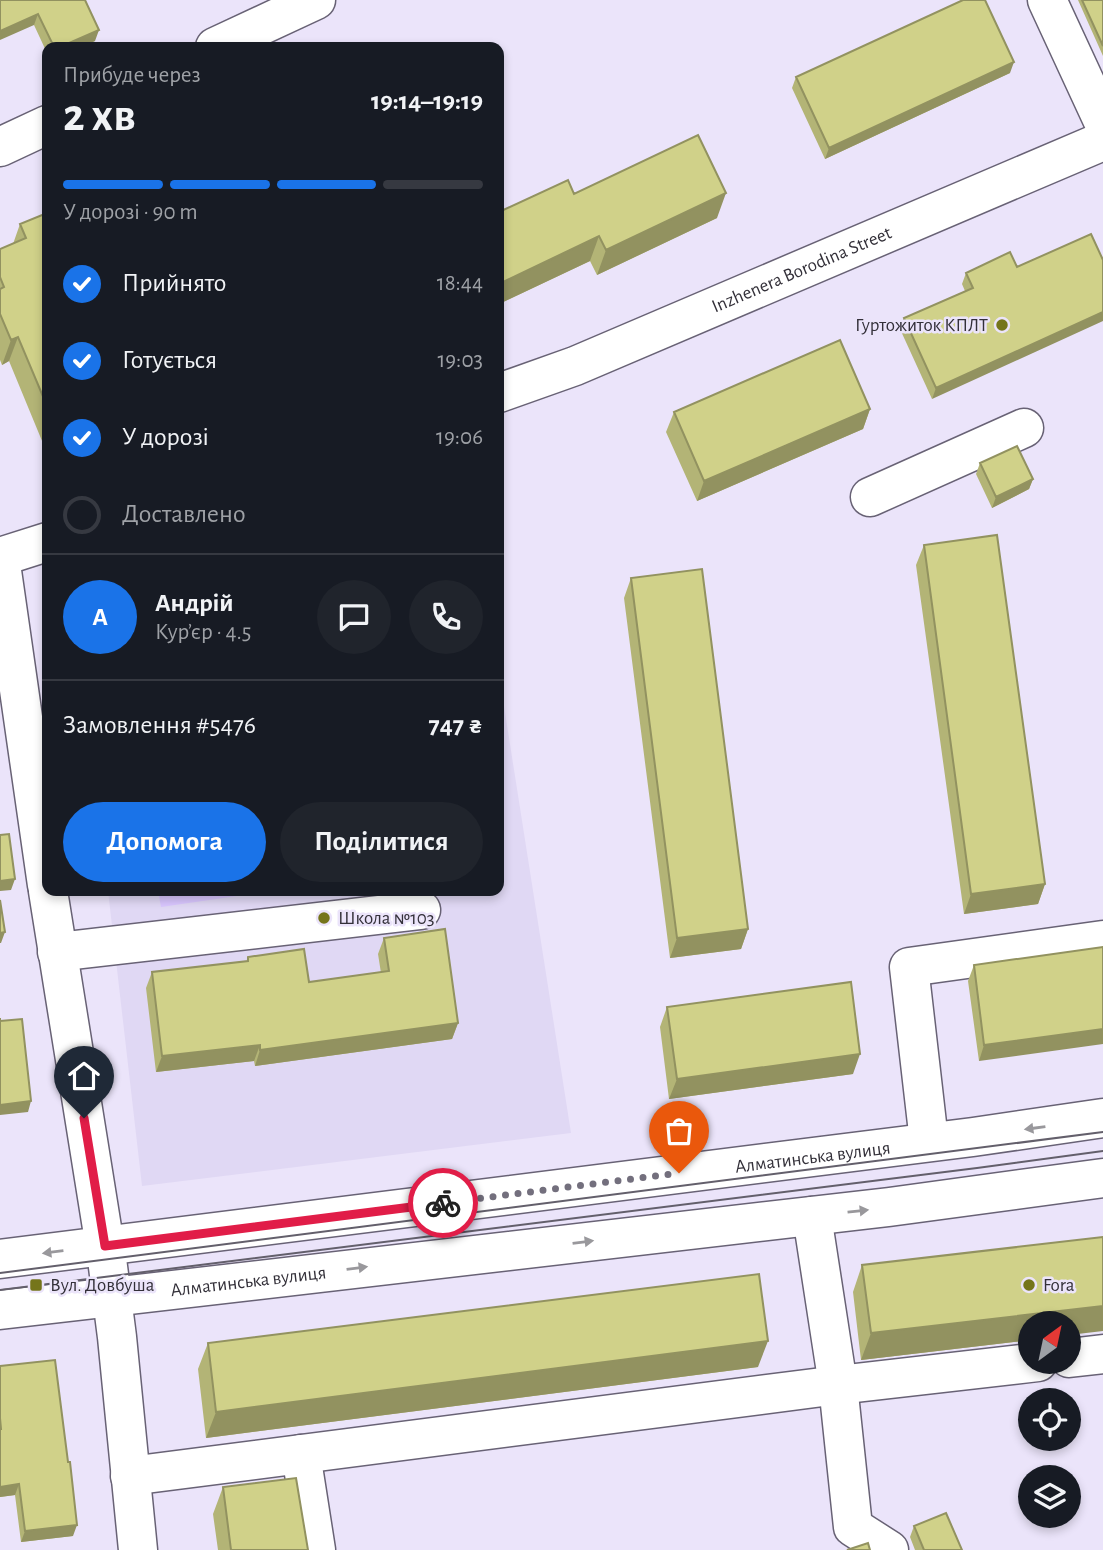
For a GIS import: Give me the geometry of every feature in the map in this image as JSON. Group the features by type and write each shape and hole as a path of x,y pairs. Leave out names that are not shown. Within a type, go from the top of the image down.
{"street":[{"path":"226,42 316,0"},
{"path":"1047,0 1103,121"},
{"path":"0,147 42,127"},
{"name":"Inzhenera Borodina Street","path":"504,391 575,366 1103,141"},
{"path":"870,497 1024,428"},
{"path":"42,544 0,557 42,851"},
{"path":"49,896 112,1296 138,1550"},
{"path":"57,952 421,910"},
{"path":"929,1141 909,967 1103,940"},
{"name":"Алматинська вулиця","path":"0,1259 973,1137 1103,1118"},
{"name":"Алматинська вулиця","path":"0,1310 812,1216 1103,1178"},
{"path":"812,1216 838,1385 853,1527 890,1550"},
{"path":"1082,1356 1103,1354"},
{"path":"130,1476 1018,1364"},
{"path":"301,1454 316,1550"}],"shaded area":[{"name":"Школа №103","path":"504,706 571,1133 142,1186 109,896 504,896"},
{"path":"159,896 237,896 161,907"}],"building":[{"path":"0,0 85,0 99,30 71,42 52,42 38,14 0,31"},
{"path":"963,0 985,0 1014,62 829,148 796,77"},
{"path":"1082,0 1103,0 1103,46"},
{"path":"698,135 726,193 606,250 599,236 504,282 504,210 568,180 574,194"},
{"path":"42,215 42,394 18,337 11,340 0,314 0,289 4,287 0,277 0,249 26,238 20,224"},
{"name":"Гуртожиток КПЛТ","path":"1091,234 1103,260 1103,312 936,388 904,318 973,288 966,273 1010,252 1017,267"},
{"path":"840,340 870,409 704,481 674,412"},
{"path":"1017,446 1033,479 996,497 980,463"},
{"path":"997,535 1045,884 971,894 924,545"},
{"path":"702,569 748,929 677,938 631,578"},
{"path":"9,834 15,879 0,881 0,835"},
{"path":"0,900 5,932 0,933"},
{"path":"445,929 458,1023 260,1050 260,1045 162,1056 152,972 248,961 248,957 304,949 309,982 389,971 384,938"},
{"path":"1103,947 1103,1029 984,1045 974,965"},
{"path":"851,982 860,1054 677,1079 667,1007"},
{"path":"22,1019 31,1101 0,1105 0,1021"},
{"path":"1103,1237 1103,1306 1060,1311 1018,1311 1018,1316 871,1333 862,1265"},
{"path":"759,1274 768,1341 216,1412 208,1343"},
{"path":"55,1360 77,1525 25,1531 19,1484 0,1487 0,1366"},
{"path":"296,1478 308,1550 231,1550 223,1487"},
{"path":"946,1513 962,1550 924,1550 914,1526"},
{"path":"868,1543 870,1550 847,1550"}],"tram line":[{"path":"0,1273 1103,1132"},
{"path":"0,1290 1103,1151"}],"way so far":[{"path":"443,1203 679,1173"}],"place":[{"name":"Гуртожиток КПЛТ","path":"1002,325"},
{"name":"Школа №103","path":"324,918"},
{"name":"Вул. Довбуша","path":"36,1285"},
{"name":"Fora","path":"1029,1285"}],"route":[{"path":"84,1118 105,1246 443,1203"}]}
